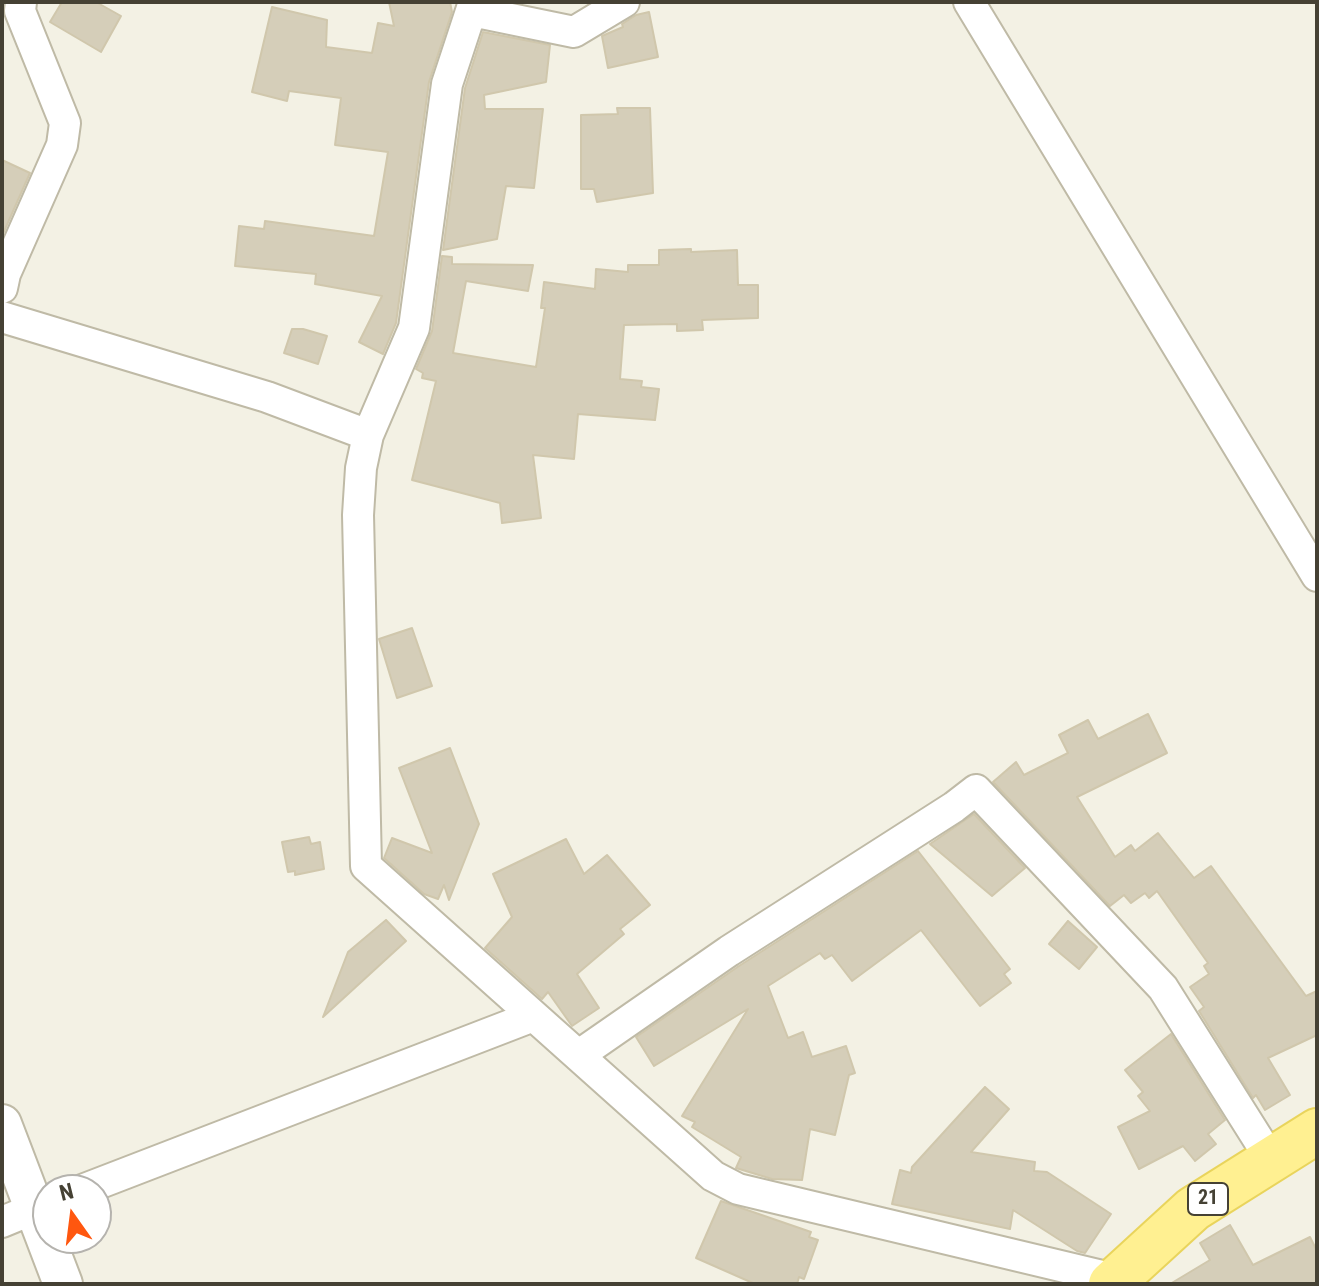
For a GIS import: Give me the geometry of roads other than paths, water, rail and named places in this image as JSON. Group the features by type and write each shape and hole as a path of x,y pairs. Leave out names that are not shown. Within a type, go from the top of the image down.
{"main road":[{"name":"21","path":"1113,1281 1193,1209 1317,1131"}],"street":[{"path":"2,288 5,274 62,145 65,123 20,11 21,2"},
{"path":"624,2 574,32 473,7 447,84 414,328 368,435 361,468 358,515 366,866 531,1017 579,1055 713,1176 738,1189 1113,1281"},
{"path":"969,2 1317,576"},
{"path":"2,317 267,397 368,435"},
{"path":"579,1055 729,951 976,790 1163,988 1270,1158"},
{"path":"112,1178 531,1017"},
{"path":"2,1124 28,1211 63,1284"}]}
